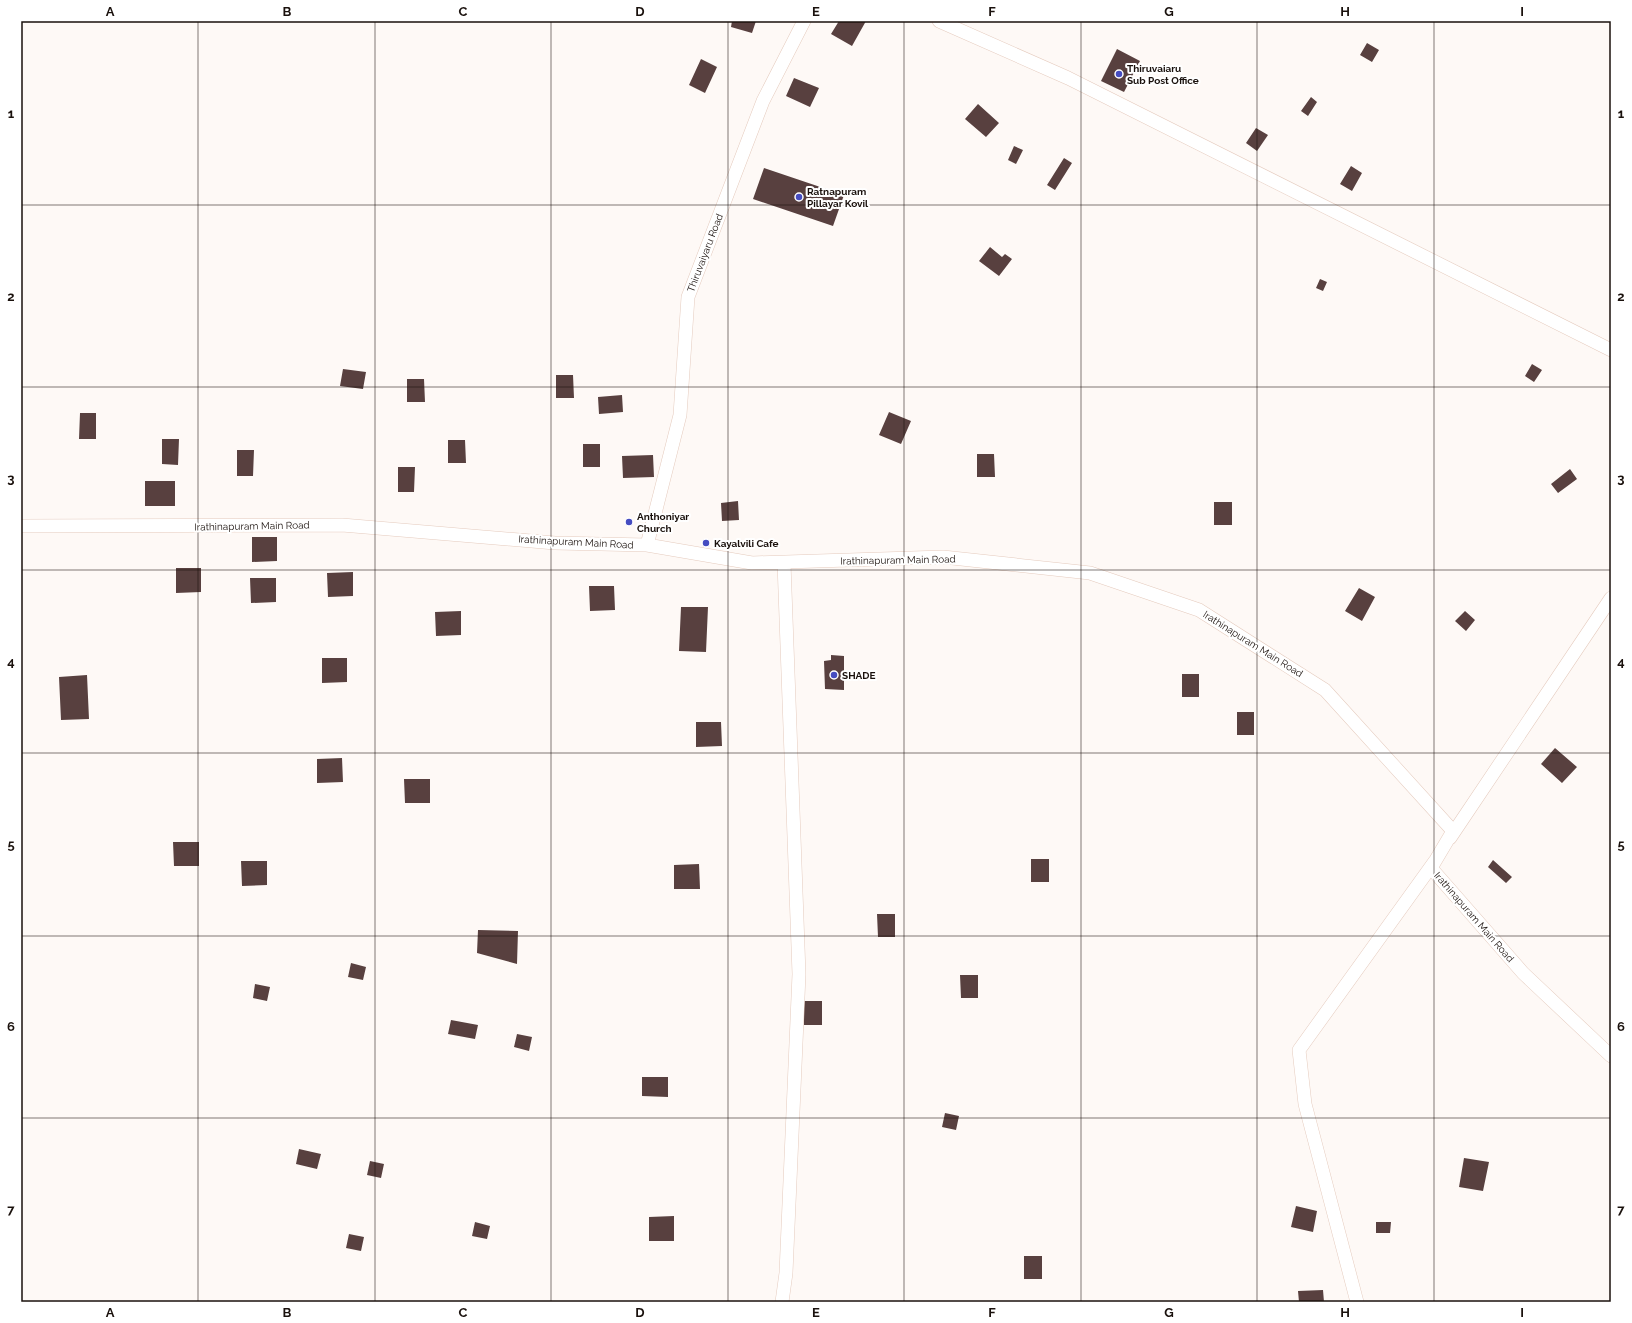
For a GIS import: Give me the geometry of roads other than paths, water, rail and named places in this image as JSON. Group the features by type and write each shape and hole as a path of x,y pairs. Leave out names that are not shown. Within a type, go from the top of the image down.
{"street":[{"name":"Thiruvaiyaru Road","path":"647,546 680,415 688,297 764,101 804,21"},
{"path":"939,21 1068,78 1611,350"},
{"name":"Irathinapuram Main Road","path":"21,526 342,525 556,543 647,546 752,563 943,557 1090,573 1199,610 1325,690 1453,831 1431,868 1523,973 1611,1056"},
{"path":"782,1302 786,1273 799,974 784,563"},
{"path":"1356,1302 1305,1104 1298,1050 1440,853 1611,598"}],"place":[{"name":"Thiruvaiaru Sub Post Office","path":"1119,74"},
{"name":"Ratnapuram Pillayar Kovil","path":"799,197"},
{"name":"Anthoniyar Church","path":"629,522"},
{"name":"Kayalvili Cafe","path":"706,543"},
{"name":"SHADE","path":"834,675"}]}
